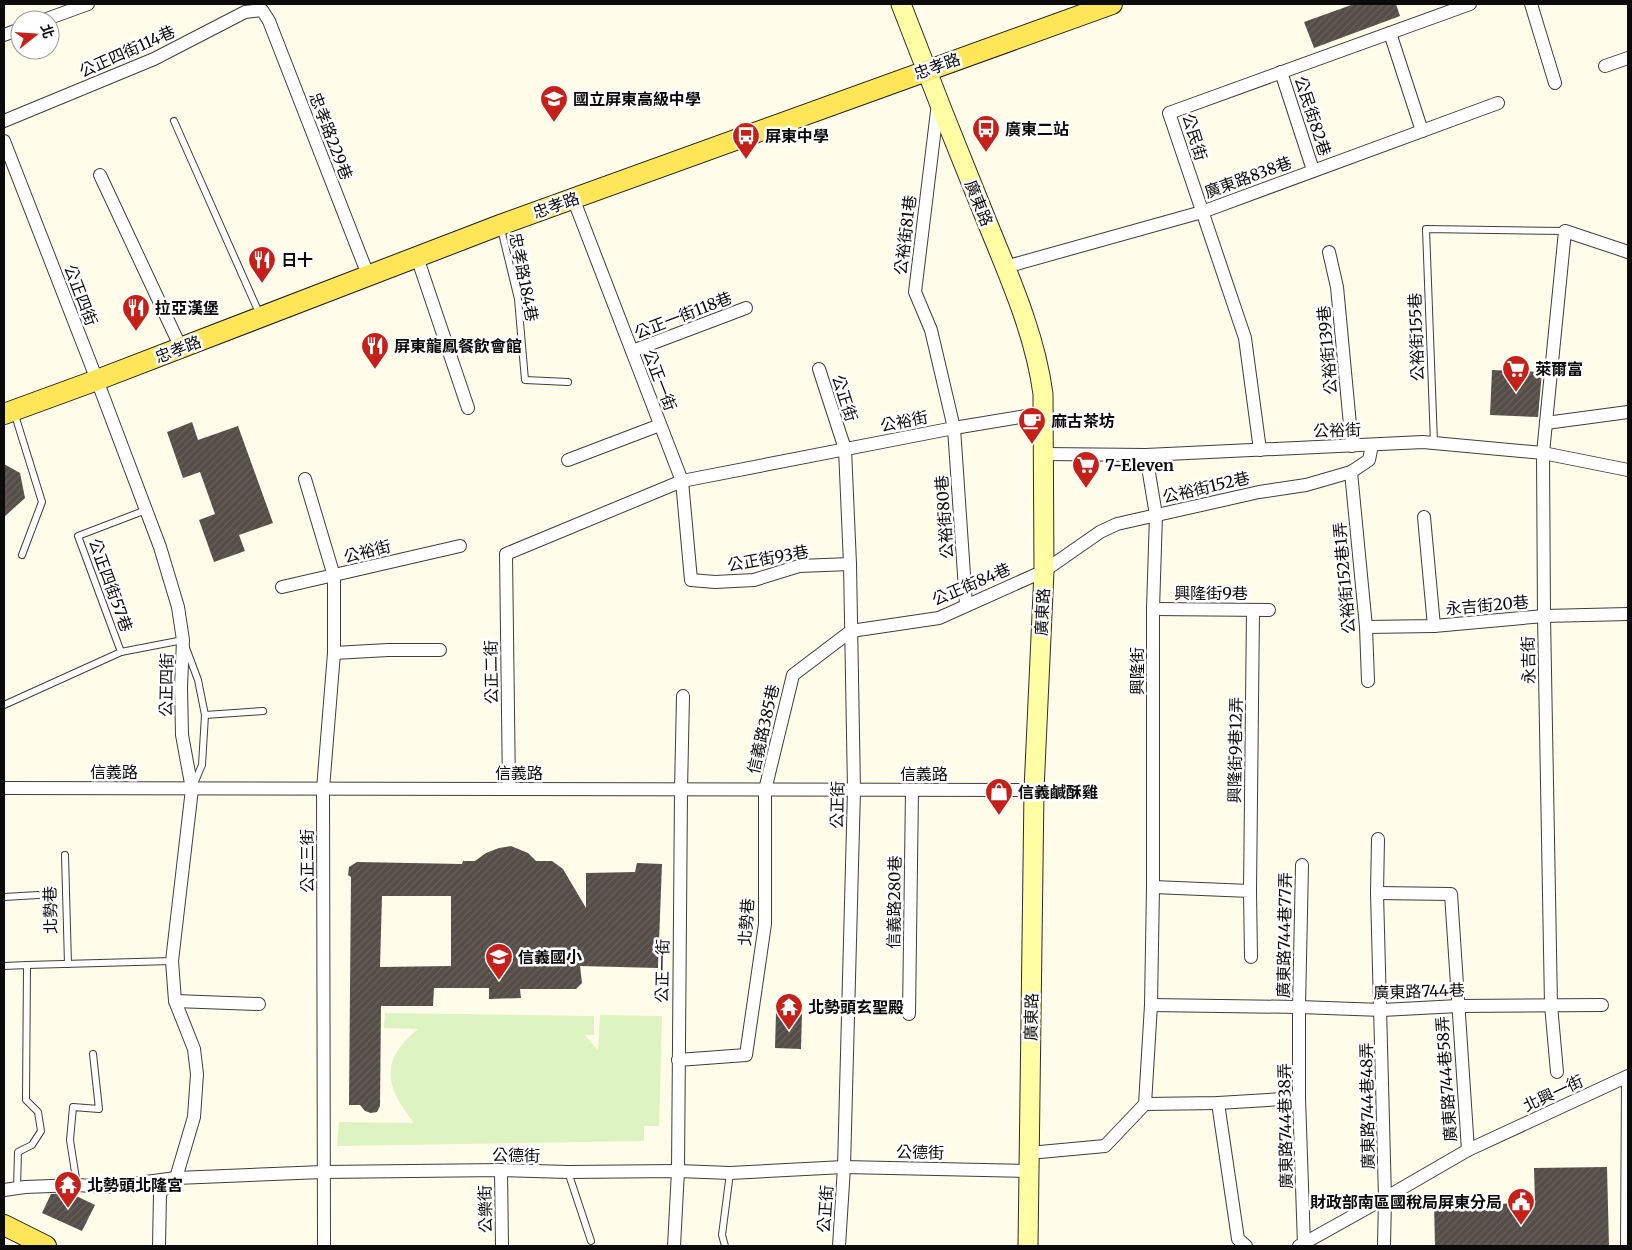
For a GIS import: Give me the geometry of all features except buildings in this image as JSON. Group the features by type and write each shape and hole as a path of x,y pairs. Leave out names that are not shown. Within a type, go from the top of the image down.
{"main road":[{"name":"忠孝路","path":"8,412 98,380 500,225 1108,4"},
{"path":"4,1225 46,1246"}],"street":[{"path":"60,14 88,4"},
{"name":"廣東路","path":"901,4 1005,267 1040,366 1045,454 1044,571 1034,790 1028,1246"},
{"name":"公民街","path":"1260,450 1245,338 1169,113 1470,4"},
{"path":"1531,4 1555,83"},
{"name":"公正四街114巷","path":"4,122 154,59 245,12 262,10"},
{"name":"忠孝路229巷","path":"262,10 269,21 368,275"},
{"path":"1390,33 1422,131"},
{"path":"1605,66 1628,58"},
{"name":"公民街82巷","path":"1281,72 1313,170"},
{"name":"公裕街81巷","path":"938,101 915,292 930,330 954,428"},
{"name":"廣東路838巷","path":"1005,267 1202,212 1498,103"},
{"name":"公正四街","path":"4,141 98,380 160,547 178,607 183,640 181,687 182,735 192,789 172,961 175,1001 194,1049 197,1074 194,1117 176,1178 160,1193 159,1246"},
{"path":"100,175 181,348"},
{"name":"公正一街","path":"573,198 682,481 691,580"},
{"path":"1565,232 1628,252"},
{"name":"永吉街","path":"1551,1005 1543,453 1565,232"},
{"name":"公裕街139巷","path":"1329,252 1337,287 1352,446"},
{"path":"417,257 468,408"},
{"name":"公正一街118巷","path":"632,351 746,308"},
{"name":"公正街","path":"819,369 845,449 850,564 854,790 844,1167 839,1246"},
{"path":"1546,423 1628,412"},
{"name":"公裕街","path":"506,554 682,481 954,428 1044,413"},
{"path":"568,460 660,424"},
{"name":"公裕街80巷","path":"954,428 966,604"},
{"name":"公裕街","path":"1045,454 1146,455 1423,442 1543,453 1628,470"},
{"name":"公裕街152巷","path":"1044,571 1100,532 1117,524 1259,492 1306,485 1351,472 1369,460 1372,445"},
{"name":"興隆街","path":"1146,455 1156,515 1153,609 1153,888"},
{"name":"公裕街152巷1弄","path":"1351,472 1366,627 1368,681"},
{"name":"公正三街","path":"305,480 334,576 334,653 323,789 324,1246"},
{"name":"永吉街20巷","path":"1424,517 1434,626"},
{"name":"公裕街","path":"282,587 460,546"},
{"name":"公正二街","path":"506,554 509,789"},
{"name":"公正街93巷","path":"691,580 715,582 754,580 799,566 850,564"},
{"name":"公正街84巷","path":"851,631 939,618 966,604 1044,571"},
{"name":"興隆街9巷","path":"1153,609 1269,610"},
{"name":"興隆街9巷12弄","path":"1250,957 1253,610"},
{"name":"永吉街20巷","path":"1366,627 1434,626 1544,616 1628,614"},
{"name":"信義路385巷","path":"765,790 792,675 851,631"},
{"path":"334,653 440,650"},
{"name":"公正一街","path":"674,1246 678,1171 680,790 684,696"},
{"name":"信義路","path":"4,788 1034,790"},
{"name":"北勢巷","path":"678,1060 746,1055 765,924 765,790"},
{"name":"信義路280巷","path":"909,1014 912,790"},
{"name":"廣東路744巷48弄","path":"1378,839 1377,893 1382,1010 1385,1198"},
{"name":"廣東路744巷77弄","path":"1299,1007 1302,865"},
{"path":"1028,1162 1105,1146 1145,1104 1151,1005 1153,888 1250,892"},
{"name":"廣東路744巷58弄","path":"1377,893 1451,894 1468,1150"},
{"path":"175,1001 259,1004"},
{"name":"廣東路744巷","path":"1151,1005 1382,1010 1458,1006 1602,1005"},
{"path":"1551,1005 1557,1072"},
{"name":"廣東路744巷38弄","path":"1299,1007 1302,1245"},
{"name":"北興一街","path":"1385,1198 1468,1150 1628,1076 1627,1246"},
{"path":"1145,1104 1218,1103 1300,1098"},
{"path":"1218,1103 1238,1239 1246,1246"},
{"name":"公德街","path":"4,1190 77,1186 108,1187 176,1178 323,1172 501,1170 568,1172 678,1171 730,1174 844,1167 1028,1162"},
{"name":"公樂街","path":"501,1170 502,1246"},
{"path":"1302,1245 1385,1198"},
{"path":"1384,1246 1385,1198"}],"lane":[{"path":"174,120 260,316"},
{"name":"忠孝路184巷","path":"500,225 518,299 525,380 568,382"},
{"name":"公裕街155巷","path":"1434,443 1426,229 1565,232"},
{"path":"8,412 42,502 22,555"},
{"name":"公正四街57巷","path":"146,510 78,536 121,652 183,640"},
{"path":"183,640 198,680 205,714 202,765 192,789"},
{"path":"4,705 121,652"},
{"path":"205,714 263,711"},
{"name":"北勢巷","path":"65,855 68,964"},
{"path":"4,897 38,895"},
{"path":"4,966 172,961"},
{"path":"17,1188 18,1152 32,1145 41,1131 38,1112 26,1100 27,965"},
{"path":"77,1186 70,1140 73,1107 99,1109 92,1054"},
{"path":"568,1172 591,1241"},
{"path":"726,1246 722,1235 730,1174"}],"green space":[{"path":"385,1013 594,1016 594,1035 585,1035 598,1051 600,1015 662,1016 659,1126 644,1126 644,1141 337,1146 339,1122 414,1123 397,1097 392,1085 391,1074 392,1063 397,1052 405,1041 418,1029 384,1028"}],"place":[{"name":"國立屏東高級中學","path":"554,123"},
{"name":"廣東二站","path":"986,153"},
{"name":"屏東中學","path":"746,160"},
{"name":"日十","path":"262,284"},
{"name":"拉亞漢堡","path":"136,332"},
{"name":"屏東龍鳳餐飲會館","path":"375,370"},
{"name":"萊爾富","path":"1516,393"},
{"name":"麻古茶坊","path":"1032,445"},
{"name":"7-Eleven","path":"1086,489"},
{"name":"信義鹹酥雞","path":"999,816"},
{"name":"信義國小","path":"499,981"},
{"name":"北勢頭玄聖殿","path":"789,1031"},
{"name":"北勢頭北隆宮","path":"68,1209"},
{"name":"財政部南區國稅局屏東分局","path":"1521,1226"}]}
